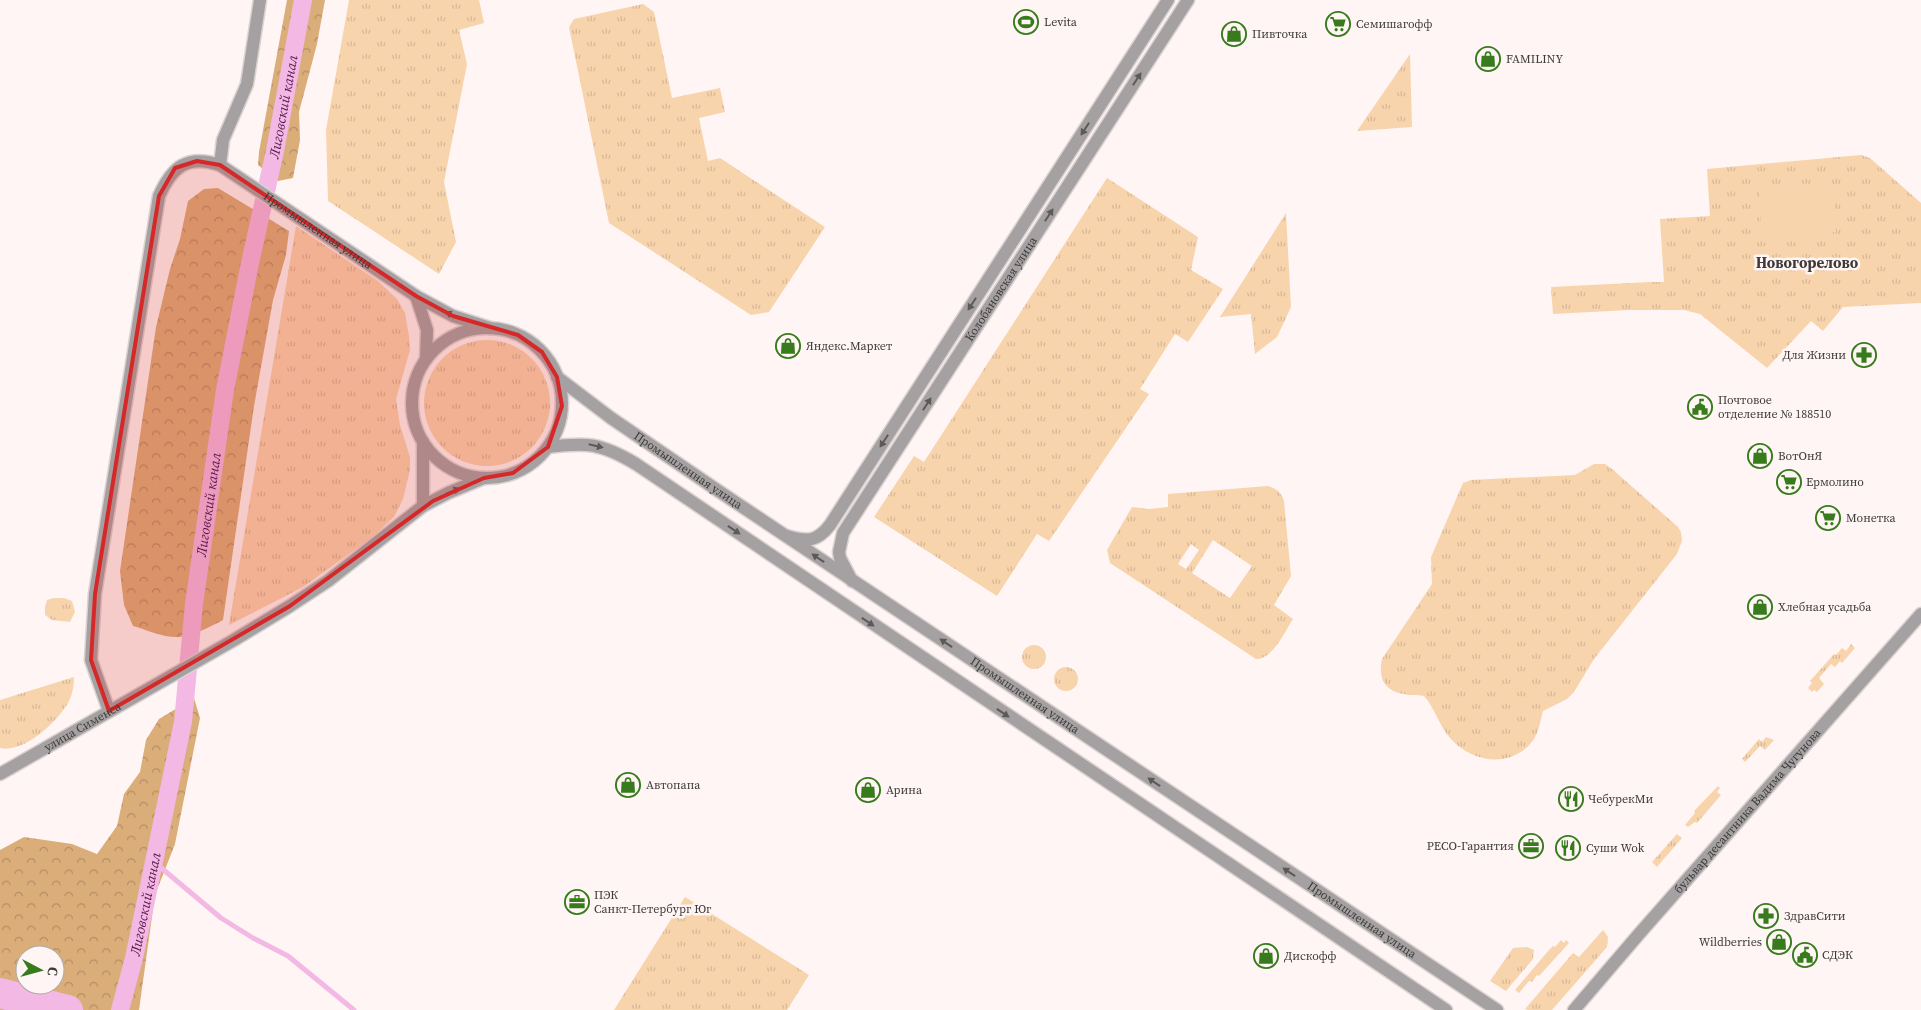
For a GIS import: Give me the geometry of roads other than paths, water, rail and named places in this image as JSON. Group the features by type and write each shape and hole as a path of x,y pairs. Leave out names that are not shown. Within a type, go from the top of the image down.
{"street":[{"path":"110,711 91,660 95,594 159,196 175,168 186,162 208,161 220,165 223,140 247,84 260,0"},
{"name":"Колобановская улица","path":"784,535 808,540 822,536 830,525 1168,0"},
{"name":"Колобановская улица","path":"852,581 840,558 839,552 843,533 1188,0"},
{"name":"Промышленная улица","path":"220,165 416,296 453,316 490,328"},
{"path":"416,296 428,330 426,359"},
{"path":"490,328 512,332 531,342 542,352 551,364 557,377 561,391 562,406 555,434 548,447 538,458 526,467 506,475 484,478 463,474 444,464 432,454 417,429 413,415 412,400 419,372 426,359 436,348 448,339 461,333 475,329 490,328"},
{"name":"Промышленная улица","path":"557,377 611,418 852,581 1497,1010"},
{"path":"423,506 424,442"},
{"name":"Промышленная улица","path":"548,447 591,444 614,451 636,464 1446,1010"},
{"name":"улица Сименса","path":"0,774 225,645 328,581 423,506 484,478"},
{"name":"бульвар десантника Вадима Чугунова","path":"1574,1010 1921,614"}],"waterway":[{"name":"Лиговский канал","path":"120,1010 134,958 183,722 194,604 225,390 250,263 275,151 303,0"},
{"path":"153,861 221,918 253,938 288,956 354,1010"},
{"path":"0,993 68,1010"}],"place":[{"name":"Levita","path":"1026,22"},
{"name":"Семишагофф","path":"1338,24"},
{"name":"Пивточка","path":"1234,34"},
{"name":"FAMILINY","path":"1488,59"},
{"name":"Яндекс.Маркет","path":"788,346"},
{"name":"Для Жизни","path":"1864,355"},
{"name":"Почтовое отделение № 188510","path":"1700,407"},
{"name":"ВотОнЯ","path":"1760,456"},
{"name":"Ермолино","path":"1789,482"},
{"name":"Монетка","path":"1828,518"},
{"name":"Хлебная усадьба","path":"1760,607"},
{"name":"Автопапа","path":"628,785"},
{"name":"Арина","path":"868,790"},
{"name":"ЧебурекМи","path":"1571,799"},
{"name":"РЕСО-Гарантия","path":"1531,846"},
{"name":"Суши Wok","path":"1568,848"},
{"name":"ПЭК Санкт-Петербург Юг","path":"577,902"},
{"name":"ЗдравСити","path":"1766,916"},
{"name":"Wildberries","path":"1779,942"},
{"name":"СДЭК","path":"1805,955"},
{"name":"Дискофф","path":"1266,956"}],"district":[{"name":"Новогорелово","path":"1807,262"}]}
